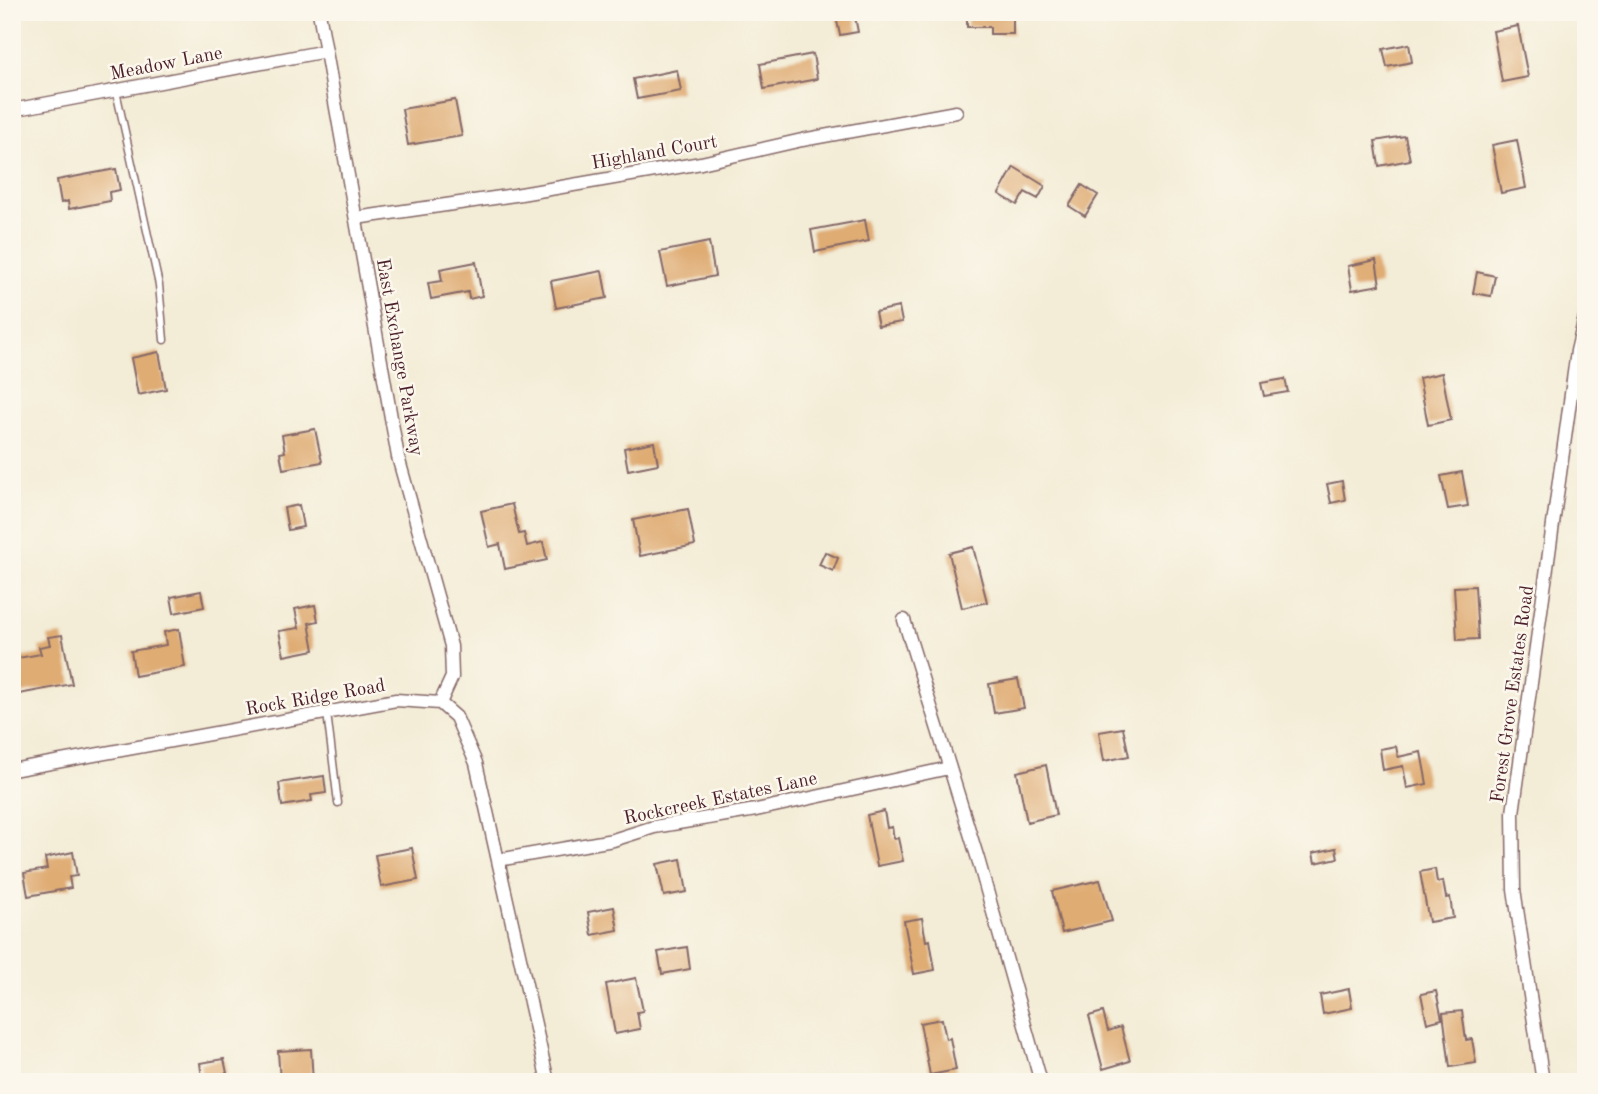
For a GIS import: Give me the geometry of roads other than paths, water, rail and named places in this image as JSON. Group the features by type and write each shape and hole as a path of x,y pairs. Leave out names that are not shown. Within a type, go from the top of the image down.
{"street":[{"name":"East Exchange Parkway","path":"319,12 398,457 451,646 452,677 440,703"},
{"name":"Meadow Lane","path":"12,110 326,51"},
{"name":"Highland Court","path":"356,218 515,195 701,163 802,140 956,112"},
{"name":"Forest Grove Estates Road","path":"1544,1082 1514,888 1513,814 1577,351 1586,313"},
{"path":"904,620 978,859 1041,1082"},
{"name":"Rock Ridge Road","path":"12,771 396,700 440,703"},
{"path":"440,703 456,717 476,763 548,1082"},
{"name":"Rockcreek Estates Lane","path":"498,860 613,840 654,827 757,810 948,768"}],"lane":[{"path":"116,90 159,285 164,340"},
{"path":"327,713 338,803"}]}
